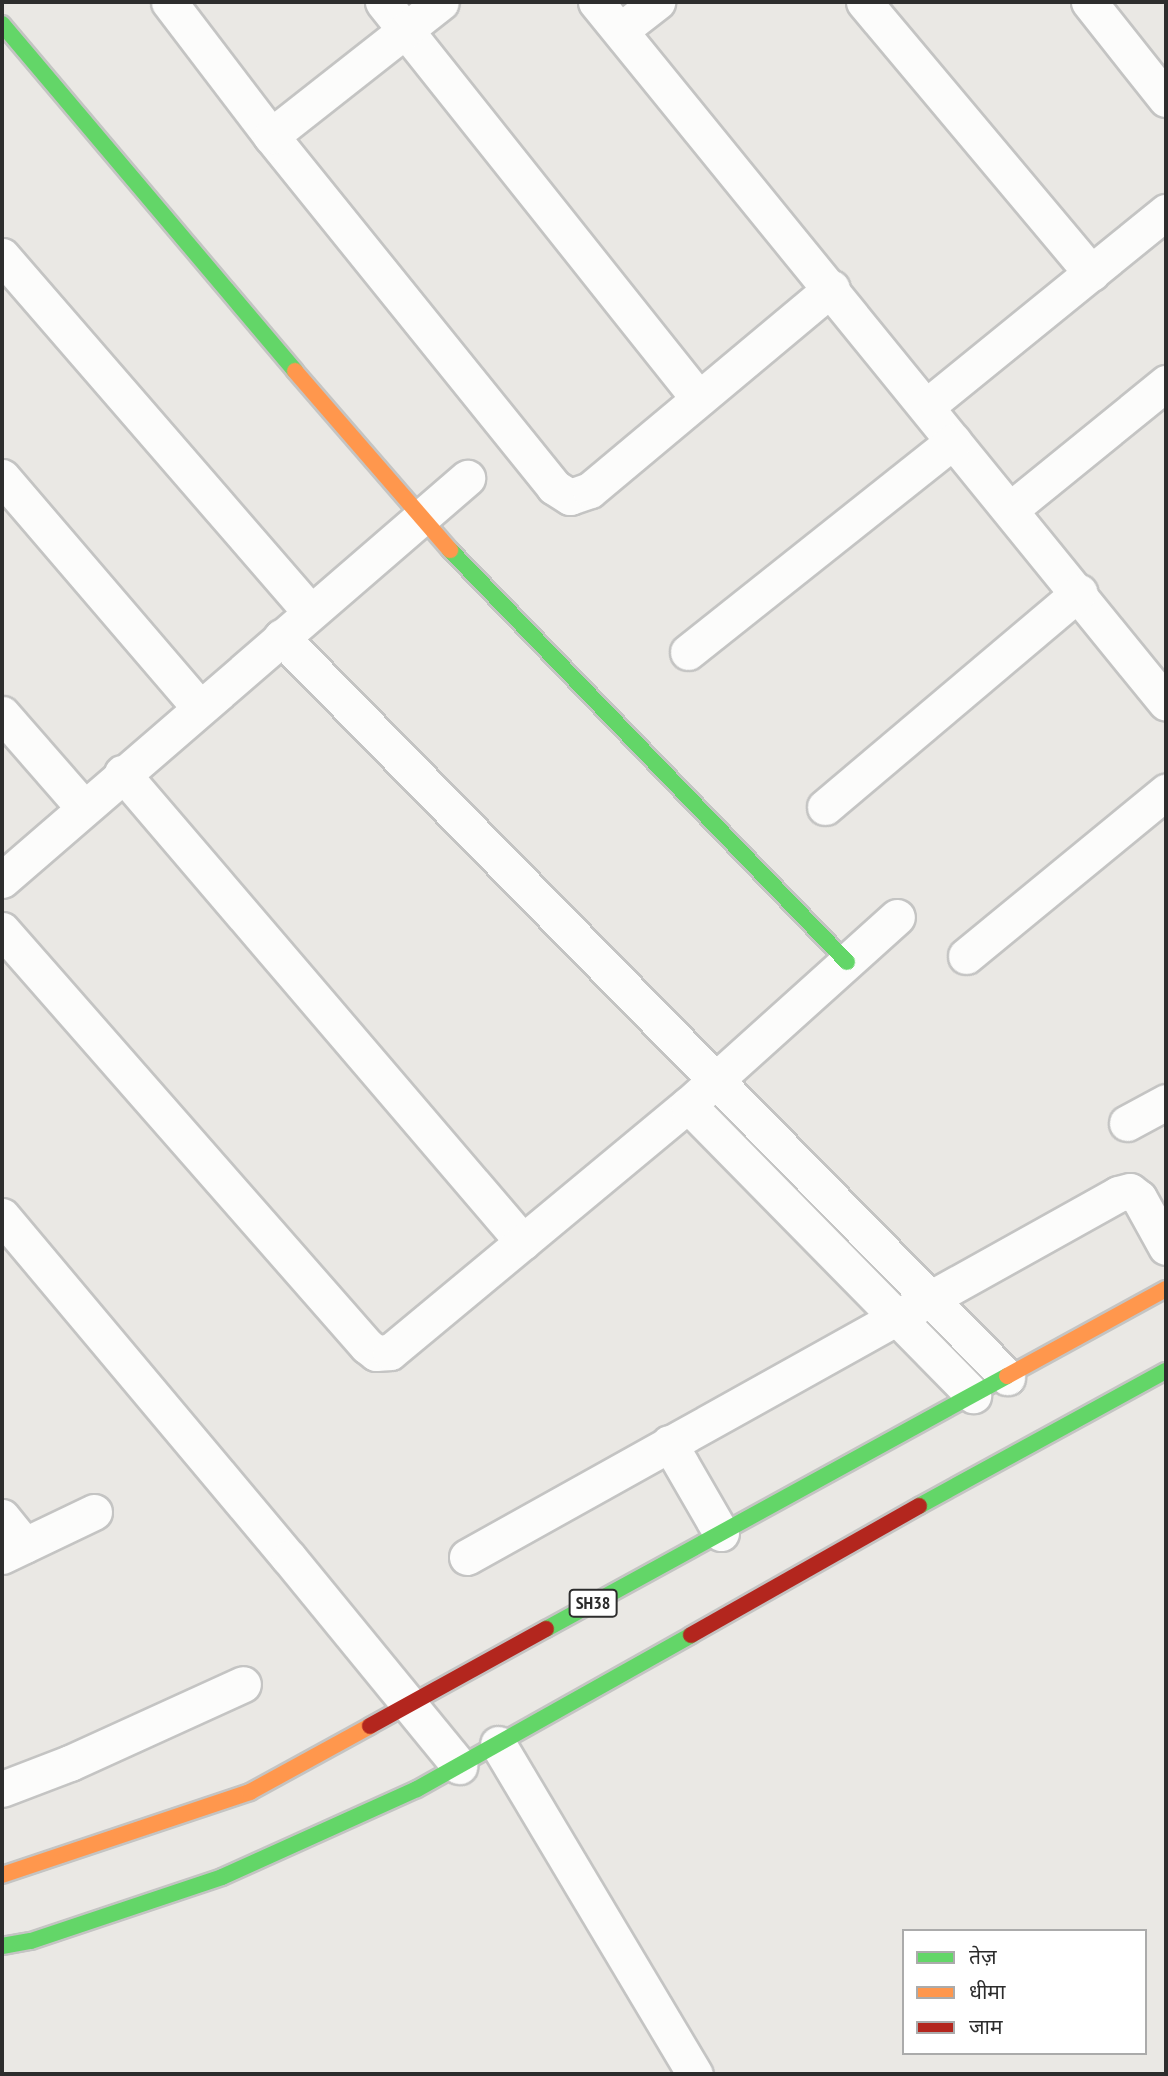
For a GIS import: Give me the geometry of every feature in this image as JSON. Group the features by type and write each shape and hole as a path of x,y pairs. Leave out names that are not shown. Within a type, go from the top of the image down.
{"main road":[{"path":"2,24 419,518 847,962"},
{"name":"SH38","path":"2,1875 250,1792 1166,1289"},
{"path":"2,1946 31,1941 222,1877 417,1789 1166,1371"}],"street":[{"path":"169,2 271,136 554,487 570,497 590,490 831,288"},
{"path":"383,2 699,399"},
{"path":"271,136 441,2"},
{"path":"596,2 1079,592 1166,703"},
{"path":"621,30 657,2"},
{"path":"864,2 1091,273"},
{"path":"1089,2 1166,99"},
{"path":"926,406 1166,212"},
{"path":"2,256 310,612"},
{"path":"1011,509 1166,383"},
{"path":"688,652 953,441"},
{"path":"2,477 199,707"},
{"path":"2,880 122,773 467,478"},
{"path":"825,807 1079,592"},
{"path":"281,637 714,1082 1007,1377"},
{"path":"2,714 83,807"},
{"path":"122,773 523,1242"},
{"path":"966,957 1166,792"},
{"path":"2,930 367,1346 376,1353 390,1352 688,1105 897,917"},
{"path":"1127,1123 1166,1102"},
{"path":"688,1105 974,1395"},
{"path":"797,1215 823,1191"},
{"path":"467,1557 928,1297 1118,1194 1130,1191 1139,1198 1166,1247"},
{"path":"2,1216 459,1766"},
{"path":"669,1443 721,1534"},
{"path":"2,1517 13,1551 94,1512"},
{"path":"2,1789 70,1763 243,1684"},
{"path":"498,1744 695,2074"}],"traffic: fast":[{"path":"2,24 295,371"},
{"path":"450,550 847,962"},
{"path":"919,1506 1166,1371"},
{"path":"546,1629 1007,1376"},
{"path":"2,1946 31,1941 222,1877 417,1789 691,1635"}],"traffic: slow":[{"path":"295,371 450,550"},
{"path":"1007,1376 1166,1289"},
{"path":"2,1875 250,1792 370,1726"}],"traffic: jam":[{"path":"691,1635 919,1506"},
{"path":"370,1726 546,1629"}]}
